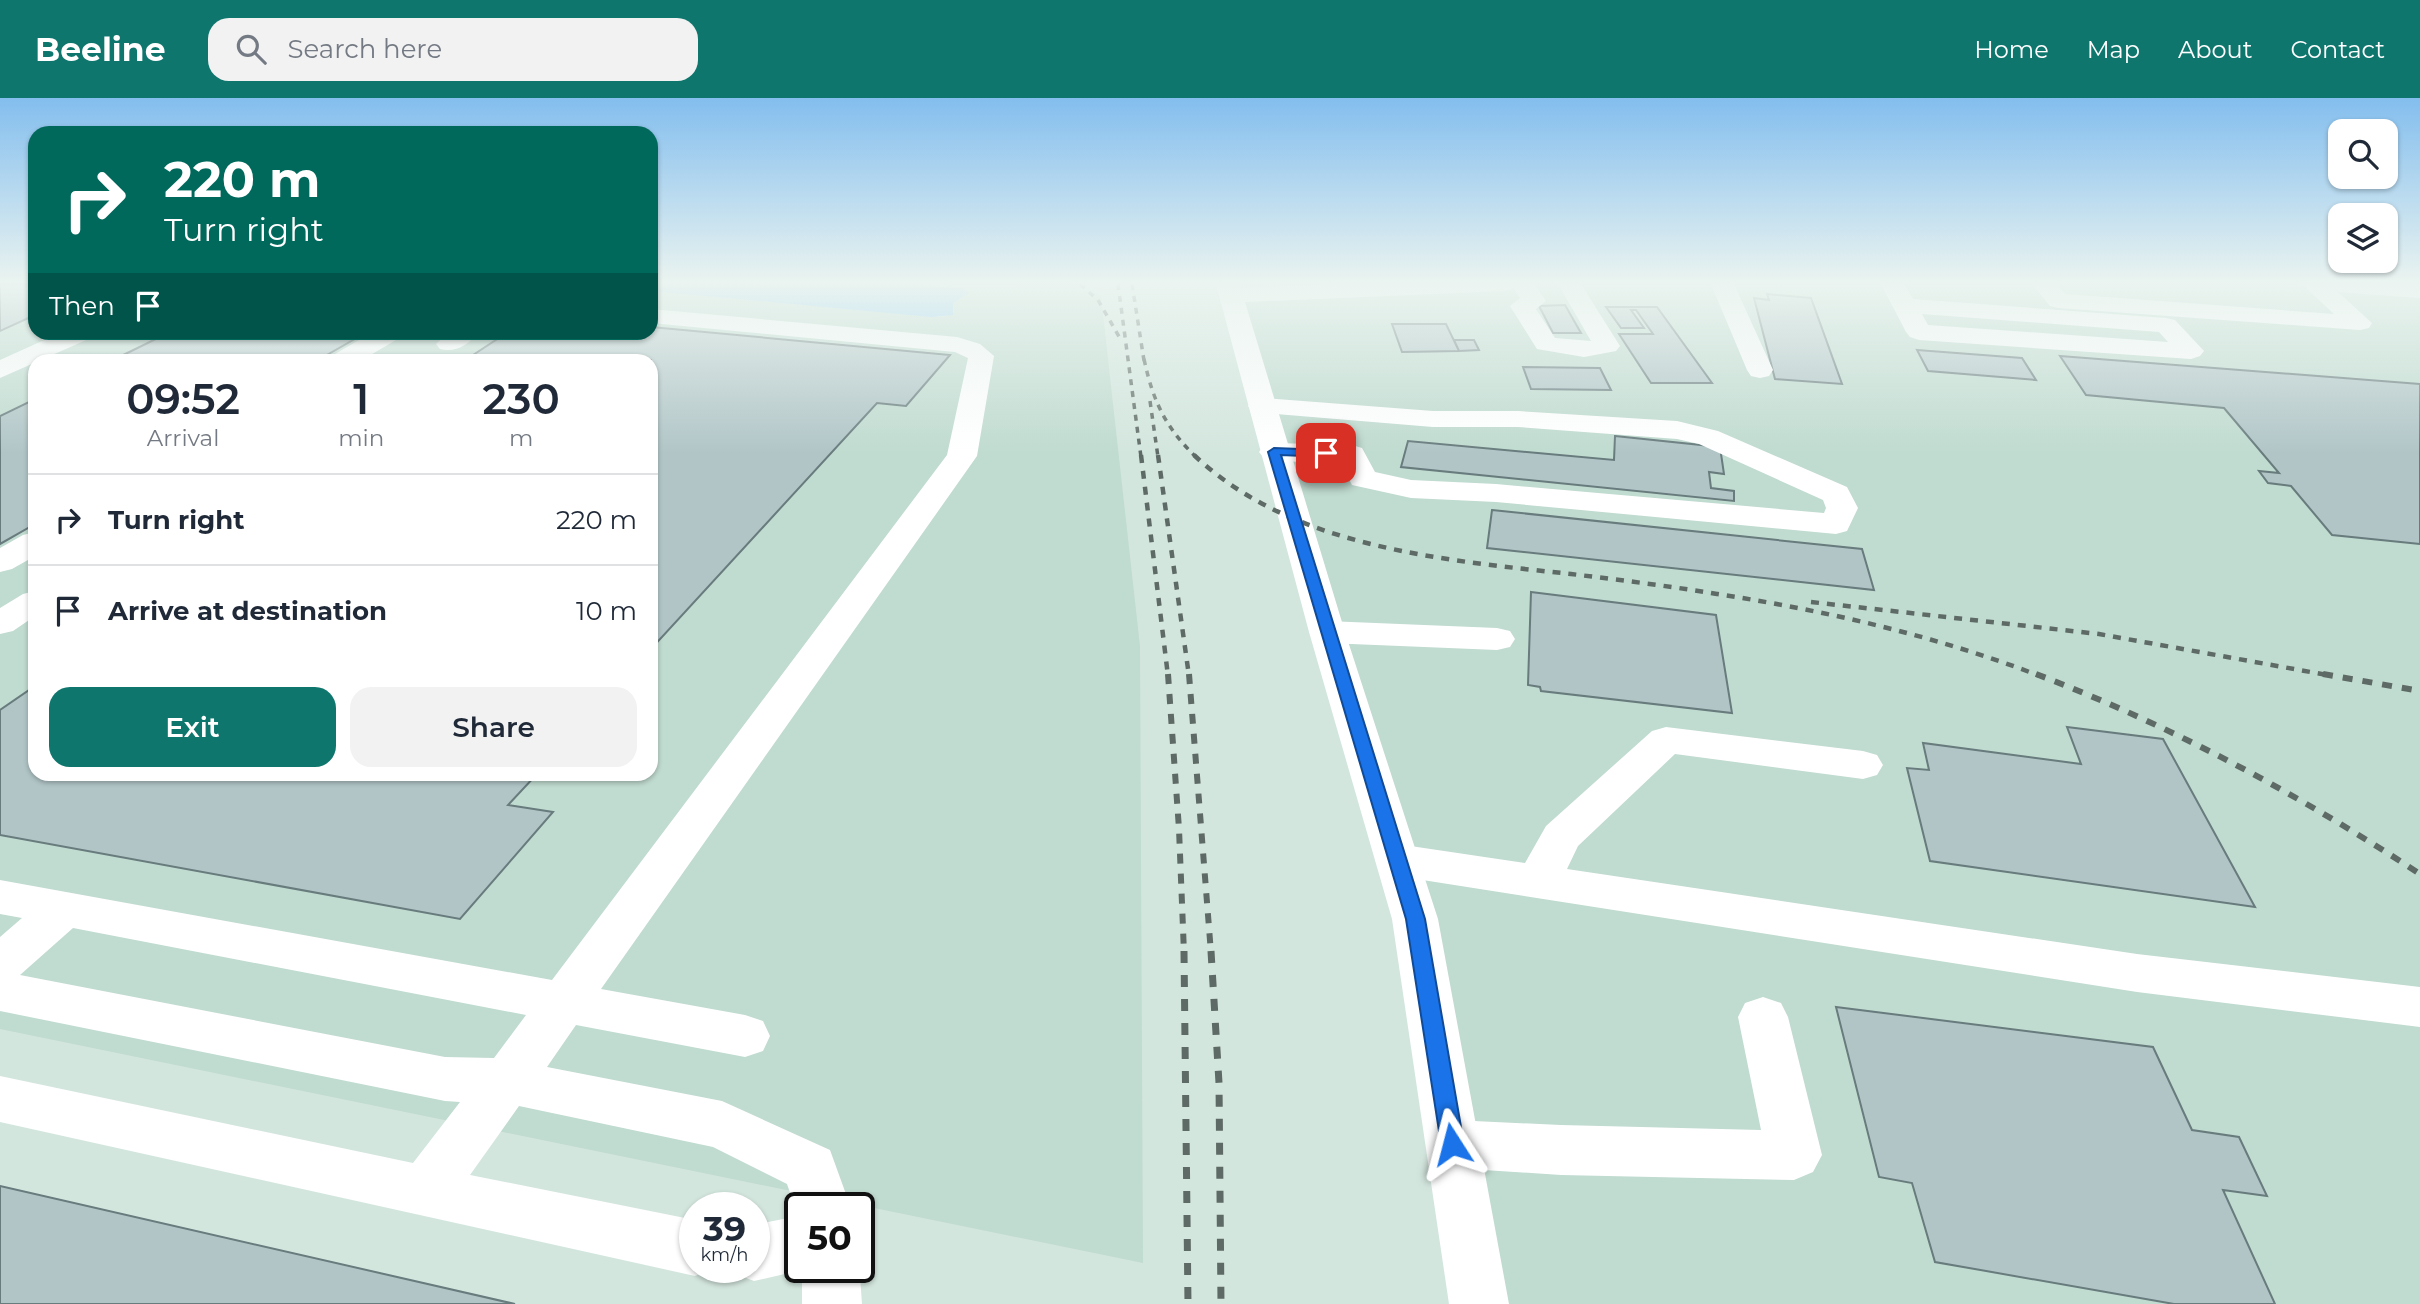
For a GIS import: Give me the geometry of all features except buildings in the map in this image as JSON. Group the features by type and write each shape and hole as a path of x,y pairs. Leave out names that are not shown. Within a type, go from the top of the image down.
{"main road":[{"path":"35,354 66,340"},
{"path":"355,354 378,340"},
{"path":"425,1192 962,456 981,356 971,349 957,345 907,340"},
{"path":"1244,340 1327,632 1415,919 1479,1304"},
{"path":"1544,340 1546,344 1569,350 1606,346 1603,340"},
{"path":"1747,340 1760,370"},
{"path":"2038,340 2191,351 2181,340"},
{"path":"0,370 28,357"},
{"path":"1262,405 1433,419 1518,419 1677,429 1708,437 1836,494 1842,508 1836,524 1496,493 1411,489 1363,479 1352,454 1274,452"},
{"path":"0,562 28,546"},
{"path":"0,623 28,605"},
{"path":"1327,632 1497,639"},
{"path":"1538,881 1561,837 1666,740 1863,765"},
{"path":"1397,860 2137,973 2420,1007"},
{"path":"0,897 745,1036"},
{"path":"0,964 65,909"},
{"path":"0,991 445,1079 507,1081 722,1125 810,1168 818,1192"},
{"path":"1452,1144 1561,1150 1794,1155 1763,1017"},
{"path":"0,1099 679,1245"},
{"path":"832,1283 832,1304"}],"shaded area":[{"path":"0,340 1106,340 1140,646 1143,1263 875,1208 875,1192 796,1192 0,1029"},
{"path":"1256,340 2420,340 2420,1304 1507,1304 1344,631"}],"railway":[{"path":"1125,340 1141,457"},
{"path":"1141,340 1145,367"},
{"path":"1144,359 1156,401 1168,424 1194,455"},
{"path":"1150,401 1158,457"},
{"path":"1141,455 1168,676"},
{"path":"1158,455 1189,676"},
{"path":"1194,455 1233,486 1276,511 1323,530 1371,544 1472,563 1663,586 1800,608 1921,637 2040,676"},
{"path":"1811,602 2099,634 2333,676"},
{"path":"1168,674 1179,829 1184,953"},
{"path":"1189,674 1211,953"},
{"path":"2036,674 2185,739 2281,789 2420,874"},
{"path":"2323,674 2420,691"},
{"path":"1184,951 1188,1304"},
{"path":"1211,951 1219,1083 1221,1304"}],"route":[{"path":"1326,453 1274,452 1415,919 1452,1144"}]}
